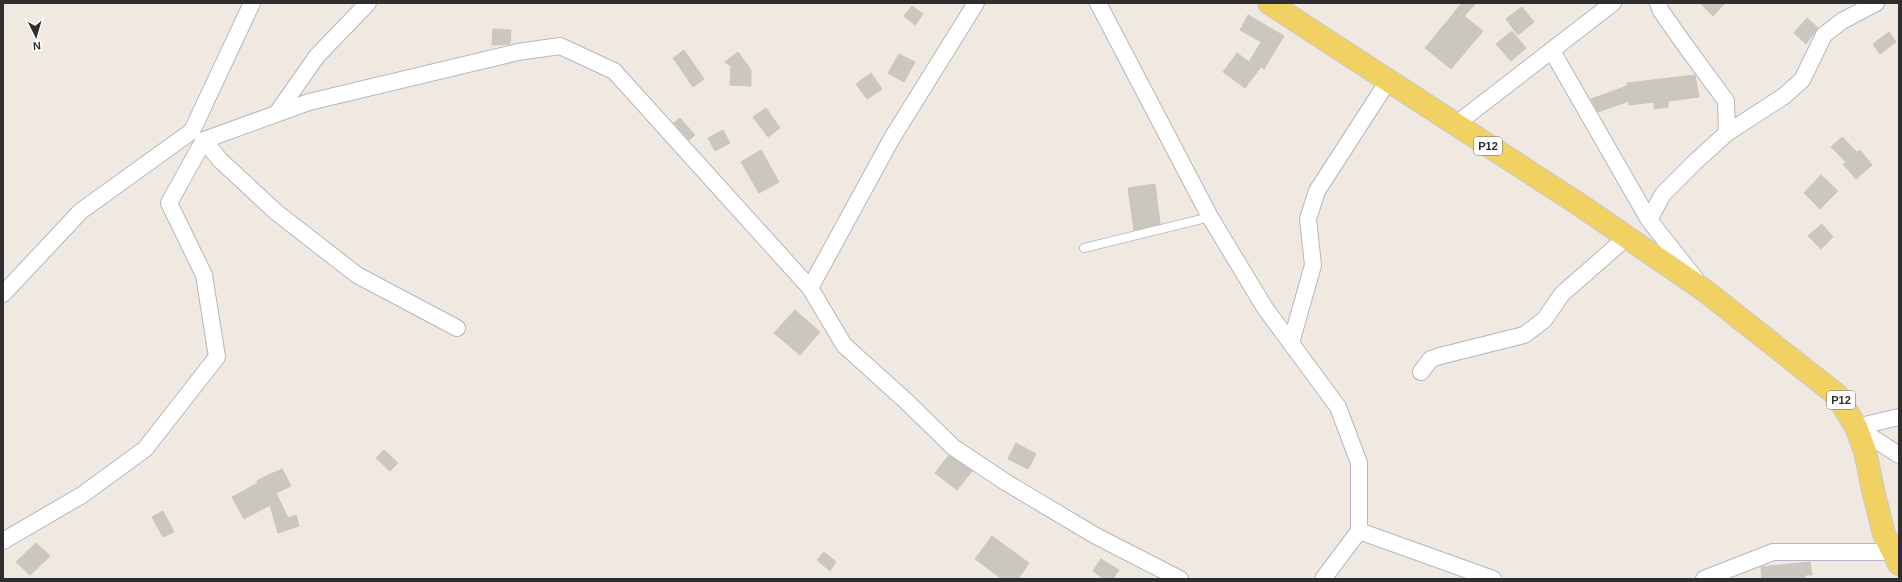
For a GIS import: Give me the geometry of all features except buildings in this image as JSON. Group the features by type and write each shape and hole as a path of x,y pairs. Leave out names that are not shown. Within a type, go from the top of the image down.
{"main road":[{"name":"P12","path":"1269,3 1580,205 1704,290 1837,395 1856,427 1865,451 1884,534 1897,553"}],"street":[{"path":"3,294 81,211 192,131 252,3"},
{"path":"277,113 317,56 368,3"},
{"path":"810,288 892,138 976,3"},
{"path":"1098,3 1210,217 1265,308 1338,407 1359,463 1359,532 1323,579"},
{"path":"1455,125 1613,3"},
{"path":"1658,3 1661,11 1726,101 1727,133"},
{"path":"1649,220 1663,194 1727,133 1784,96 1802,80 1824,35 1842,21 1876,3"},
{"path":"3,541 82,496 145,449 217,356 204,275 169,202 204,140 309,102 518,52 560,46 614,71 810,288 844,345 907,402 953,447 1007,483 1096,536 1180,579"},
{"path":"1552,51 1649,220 1704,290"},
{"path":"1291,343 1313,265 1308,219 1317,191 1388,81"},
{"path":"204,140 220,160 276,212 357,275 457,328"},
{"path":"1421,372 1431,359 1524,335 1544,320 1562,294 1627,237"},
{"path":"1856,427 1899,417"},
{"path":"1856,427 1899,455"},
{"path":"1359,532 1493,579"},
{"path":"1704,579 1773,552 1897,553"}],"lane":[{"path":"1084,248 1210,217"}]}
